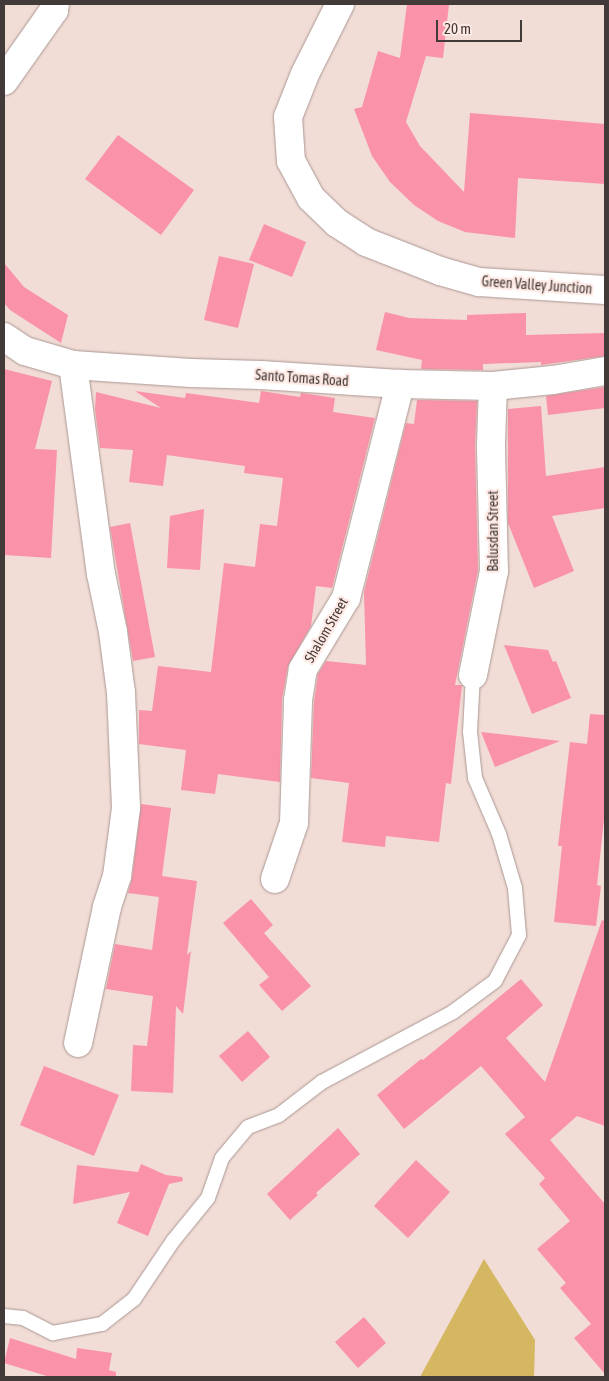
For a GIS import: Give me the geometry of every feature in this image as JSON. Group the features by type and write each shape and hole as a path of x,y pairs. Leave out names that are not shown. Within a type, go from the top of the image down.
{"street":[{"path":"4,81 54,10 56,4"},
{"name":"Green Valley Junction","path":"340,4 305,74 288,117 292,161 311,198 337,223 366,242 440,271 479,282 605,290"},
{"name":"Santo Tomas Road","path":"4,337 25,351 73,365 400,384 493,386 553,380 605,371"},
{"path":"73,365 101,574 113,632 122,693 126,808 118,876 107,907 78,1043"},
{"name":"Shalom Street","path":"275,879 294,823 298,700 303,669 346,598 400,384"},
{"name":"Balusdan Street","path":"473,675 494,572 491,445 493,386"}],"lane":[{"path":"4,1316 23,1318 53,1333 102,1324 134,1299 173,1241 208,1198 222,1158 248,1127 278,1115 322,1082 452,1012 495,981 519,935 515,888 499,834 475,778 470,732 473,675"}],"shaded area":[{"path":"484,1259 535,1340 534,1377 420,1377"}],"building":[{"path":"407,4 449,4 443,58 426,56 406,122 420,146 464,192 470,113 605,124 605,184 518,178 515,238 465,232 438,221 414,205 390,182 372,156 354,109 362,107 378,51 400,58"},
{"path":"118,135 194,190 161,235 85,179"},
{"path":"264,224 306,242 292,277 249,260"},
{"path":"219,256 254,264 238,328 204,320"},
{"path":"4,263 24,287 68,315 61,343 10,310 4,303"},
{"path":"385,312 409,318 467,320 467,315 526,313 526,335 605,333 605,356 541,365 541,362 483,364 483,370 421,369 422,360 376,350"},
{"path":"4,369 52,381 35,449 57,450 51,558 4,555"},
{"path":"605,387 605,408 548,415 546,396"},
{"path":"135,391 185,398 186,393 259,403 261,391 300,397 301,393 335,398 333,412 375,418 332,588 316,586 311,626 288,666 282,699 280,782 218,774 215,794 181,790 186,750 139,744 139,710 152,711 158,666 211,672 224,563 255,567 260,524 277,526 283,478 244,473 245,466 167,455 163,486 129,482 133,450 100,448 95,409 96,392 161,408"},
{"path":"417,400 477,401 475,445 478,570 455,685 462,685 451,784 446,783 439,842 386,836 385,847 342,842 349,783 311,778 314,702 318,674 326,661 366,665 364,592 406,423 414,424"},
{"path":"541,406 546,476 605,467 605,508 552,516 574,571 534,588 508,523 508,409"},
{"path":"204,509 200,570 167,568 170,516"},
{"path":"130,523 155,657 133,661 110,527"},
{"path":"504,645 548,650 553,662 556,661 571,698 532,714"},
{"path":"590,714 605,715 605,810 597,885 601,886 596,926 554,922 562,846 558,846 570,742 587,744"},
{"path":"481,732 560,741 495,767"},
{"path":"141,804 171,808 162,876 197,881 187,955 191,951 183,1014 176,1006 173,1093 131,1091 133,1045 147,1046 153,996 106,989 115,944 152,950 159,897 128,893 132,878"},
{"path":"251,899 273,925 264,933 311,986 282,1011 259,985 269,977 223,923"},
{"path":"602,920 605,921 605,1126 577,1116 550,1140 605,1204 605,1374 574,1338 591,1324 560,1288 566,1283 537,1249 570,1221 539,1184 545,1178 505,1134 525,1117 481,1066 404,1129 377,1095 421,1059 423,1060 521,979 543,1005 506,1038 545,1082"},
{"path":"248,1031 270,1057 242,1082 219,1056"},
{"path":"44,1066 119,1095 94,1156 20,1125"},
{"path":"338,1128 360,1154 316,1193 318,1195 290,1220 267,1194"},
{"path":"416,1160 450,1192 408,1238 374,1206"},
{"path":"141,1164 166,1175 182,1177 183,1181 169,1184 148,1236 117,1223 130,1192 73,1204 77,1165 138,1172"},
{"path":"364,1317 386,1343 358,1368 335,1342"},
{"path":"10,1338 76,1359 77,1348 112,1353 109,1370 116,1372 116,1377 50,1377 4,1363"}]}
